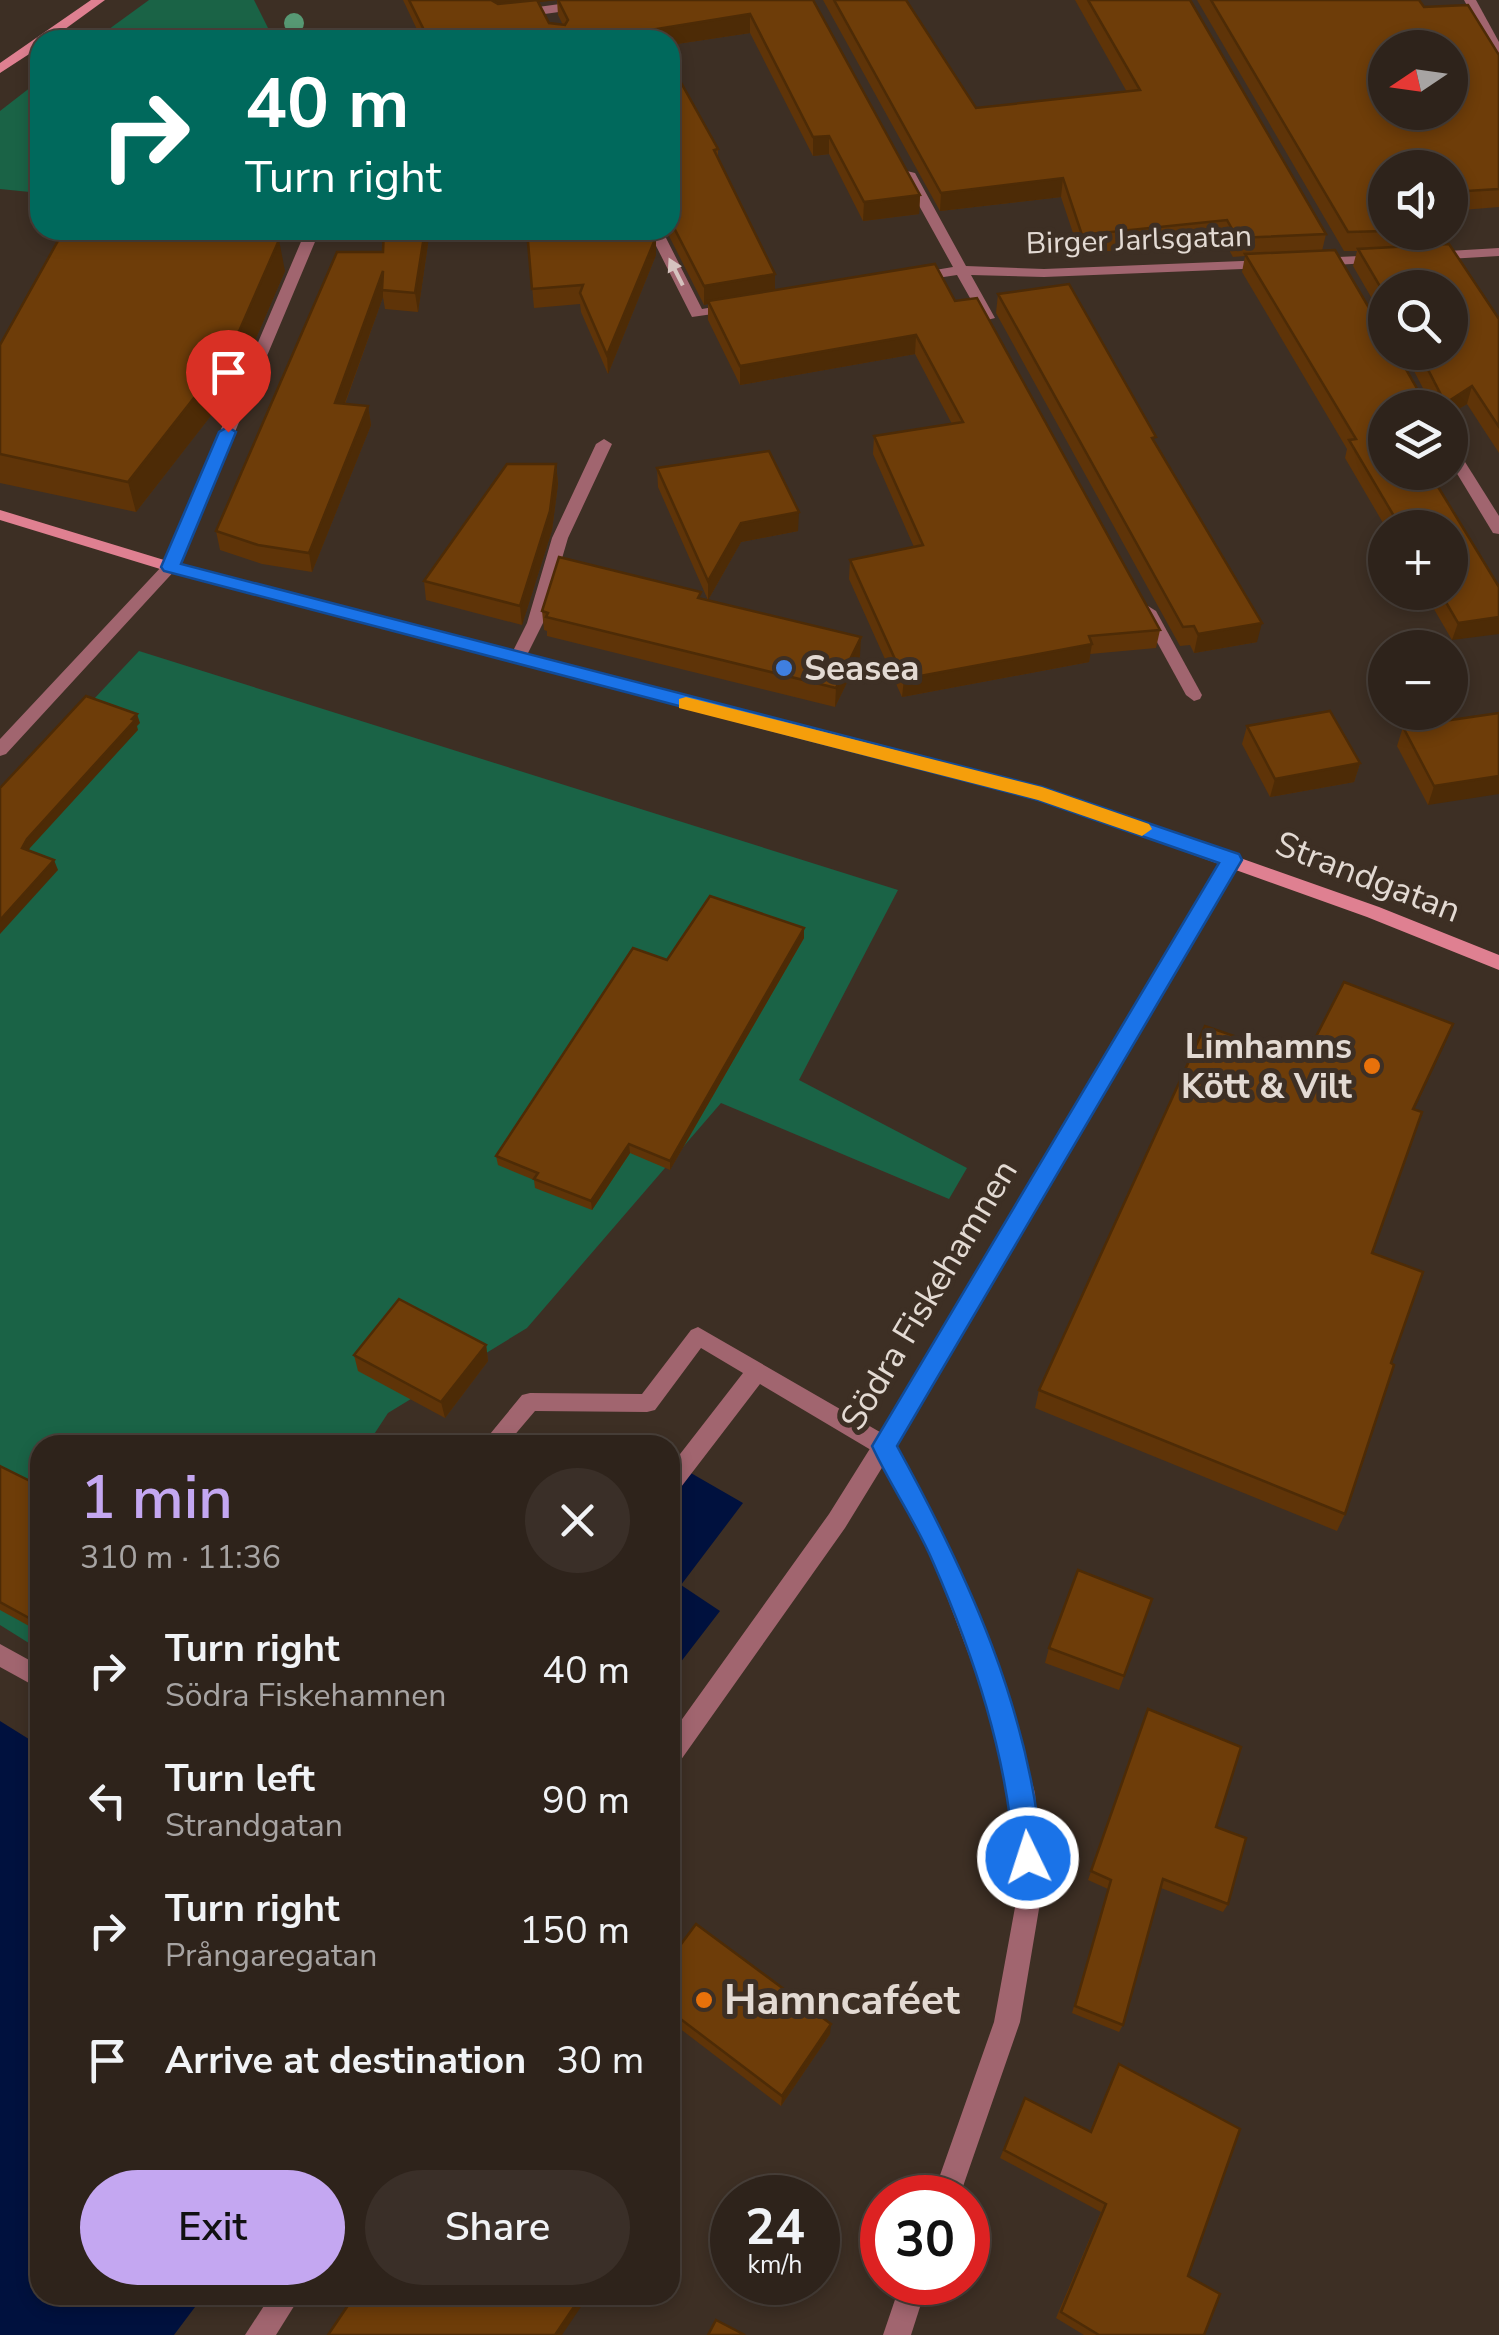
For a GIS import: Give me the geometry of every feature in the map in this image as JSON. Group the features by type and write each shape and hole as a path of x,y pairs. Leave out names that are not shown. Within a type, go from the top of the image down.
{"street":[{"path":"57,30 99,0"},
{"path":"499,15 616,0"},
{"path":"1470,0 1499,54"},
{"path":"545,10 553,25"},
{"path":"0,69 30,49"},
{"path":"896,152 998,338"},
{"path":"0,750 170,567 309,240"},
{"path":"660,240 696,314 753,304"},
{"path":"1327,245 1346,277"},
{"path":"1409,257 1499,252"},
{"name":"Birger Jarlsgatan","path":"1298,263 1391,258"},
{"name":"Birger Jarlsgatan","path":"904,280 961,270 1044,273 1278,264"},
{"path":"517,659 535,623 560,538 604,444"},
{"path":"1468,478 1499,530"},
{"name":"Strandgatan","path":"0,515 170,567 1042,794 1232,860 1499,963"},
{"path":"1138,593 1194,695"},
{"name":"Södra Fiskehamnen","path":"680,1742 836,1521 884,1446 1232,860"},
{"path":"501,1435 530,1402 647,1403 698,1336 884,1446 944,1556 996,1695 1023,1793 1030,1891 1007,2022 953,2175"},
{"path":"680,1471 757,1371"},
{"path":"0,1655 30,1672"},
{"path":"259,2335 280,2305"},
{"path":"897,2335 907,2305"}],"green space":[{"path":"149,0 254,0 269,30 108,30"},
{"path":"30,88 30,192 0,189 0,111"},
{"path":"139,651 898,890 799,1080 967,1168 949,1199 721,1103 527,1328 388,1413 374,1435 30,1435 30,1644 0,1625 0,799"}],"water":[{"path":"680,1467 743,1503 681,1585 720,1611 680,1663"},
{"path":"0,1721 30,1740 30,2305 196,2305 174,2335 0,2335"}],"building":[{"path":"409,0 491,0 498,4 537,0 549,23 565,25 568,20 558,0 813,0 920,195 864,202 829,136 813,137 750,14 651,30 424,30"},
{"path":"834,0 906,0 976,108 1140,90 1088,0 1190,0 1326,234 1237,238 1227,220 1082,235 1063,178 941,193"},
{"path":"1211,0 1419,0 1424,7 1468,5 1499,55 1499,189 1468,191 1468,150 1368,150 1368,231 1348,232"},
{"path":"680,81 718,149 714,150 775,274 704,286 680,239"},
{"path":"58,240 279,240 230,352 128,482 0,454 0,345"},
{"path":"384,240 423,240 415,293 382,290 383,271 335,403 368,406 309,553 258,545 216,531 337,252 383,252"},
{"path":"528,240 655,240 607,355 580,293 583,285 532,289"},
{"path":"1358,249 1453,250 1466,270 1370,270"},
{"path":"1335,250 1368,306 1368,370 1406,370 1418,390 1368,390 1368,472 1349,440 1356,439 1245,254"},
{"path":"935,264 955,301 977,298 1160,630 1089,636 1092,644 904,679 850,560 923,545 874,436 963,422 916,335 740,366 708,301"},
{"path":"1468,272 1499,319 1499,427 1472,386 1466,390 1438,390 1428,370 1468,370"},
{"path":"1069,284 1156,437 1152,438 1262,623 1198,634 1194,626 1183,627 998,294"},
{"path":"769,451 799,512 741,523 708,581 657,468"},
{"path":"507,464 556,464 550,511 520,606 424,581"},
{"path":"1379,490 1440,490 1452,510 1390,510"},
{"path":"1468,536 1499,587 1499,617 1458,623 1450,610 1468,610"},
{"path":"559,557 701,592 698,598 861,637 836,688 546,617 548,613 542,611"},
{"path":"86,696 137,714 132,719 135,720 27,839 22,848 54,860 0,920 0,788"},
{"path":"1330,711 1360,763 1275,779 1247,726"},
{"path":"1499,713 1499,776 1434,786 1405,730 1468,730 1468,718"},
{"path":"710,896 804,928 670,1161 629,1144 591,1201 534,1179 538,1173 496,1156 633,948 667,960"},
{"path":"1344,982 1453,1024 1413,1109 1422,1112 1372,1253 1423,1272 1345,1514 1039,1390 1205,1026 1304,1060"},
{"path":"399,1299 486,1345 441,1402 354,1355"},
{"path":"0,1466 30,1481 30,1618 0,1602"},
{"path":"1078,1570 1152,1599 1124,1676 1049,1648"},
{"path":"1148,1709 1241,1747 1216,1827 1246,1838 1228,1904 1163,1879 1123,2025 1075,2006 1111,1880 1091,1871"},
{"path":"696,1924 831,2024 782,2096 680,2019 680,1946"},
{"path":"1119,2064 1240,2129 1188,2276 1220,2294 1204,2335 1099,2335 1061,2312 1106,2204 1004,2150 1025,2098 1091,2132"},
{"path":"348,2305 575,2305 555,2335 328,2335"},
{"path":"716,2320 745,2335 708,2335"}],"slow traffic":[{"path":"686,703 1042,794 1142,829"}],"place":[{"name":"Seasea","path":"784,668"},
{"name":"Limhamns Kött & Vilt","path":"1372,1066"},
{"name":"Hamncaféet","path":"704,2000"}],"route":[{"path":"228,432 170,567 1042,794 1232,860 884,1446 944,1556 996,1695 1023,1793 1028,1858"}]}
